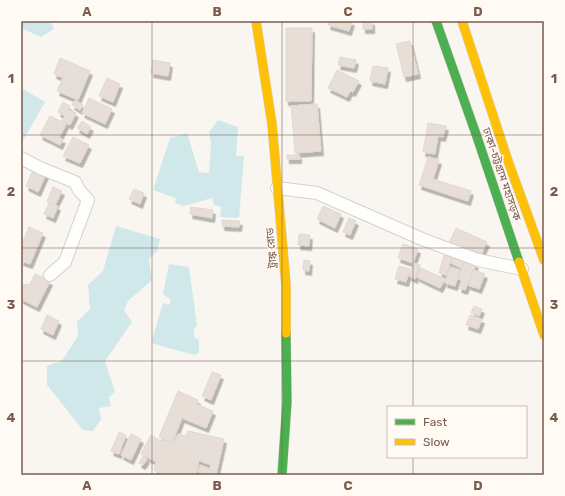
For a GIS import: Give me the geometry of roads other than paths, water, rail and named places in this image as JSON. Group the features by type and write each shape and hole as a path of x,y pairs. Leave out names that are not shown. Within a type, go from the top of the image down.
{"main road":[{"name":"ট্রাঙ্ক রোড","path":"256,21 272,124 286,285 287,402 282,475"},
{"name":"ঢাকা-চট্টগ্রাম মহাসড়ক","path":"436,21 544,335"},
{"name":"ঢাকা-চট্টগ্রাম মহাসড়ক","path":"462,21 508,161 544,260"}],"street":[{"path":"21,158 40,168 75,182 88,200 64,262 50,275"},
{"path":"277,188 317,193 422,239 478,260 522,269"}],"water":[{"path":"21,21 50,21 54,29 41,37 21,28"},
{"path":"21,88 45,102 21,144"},
{"path":"218,120 238,127 236,156 244,156 239,218 220,217 221,207 214,205 212,198 184,206 175,203 176,198 153,190 170,138 187,133 199,172 209,173 211,143 209,132"},
{"path":"116,226 160,239 157,251 149,259 152,280 128,301 124,310 132,322 105,361 115,392 109,397 111,406 99,408 101,419 93,431 83,430 47,385 47,366 62,361 78,336 77,322 90,309 88,285 103,271"},
{"path":"169,264 189,267 197,326 194,328 194,337 199,340 199,353 194,355 151,343 163,303 169,305 171,300 163,294"}]}
